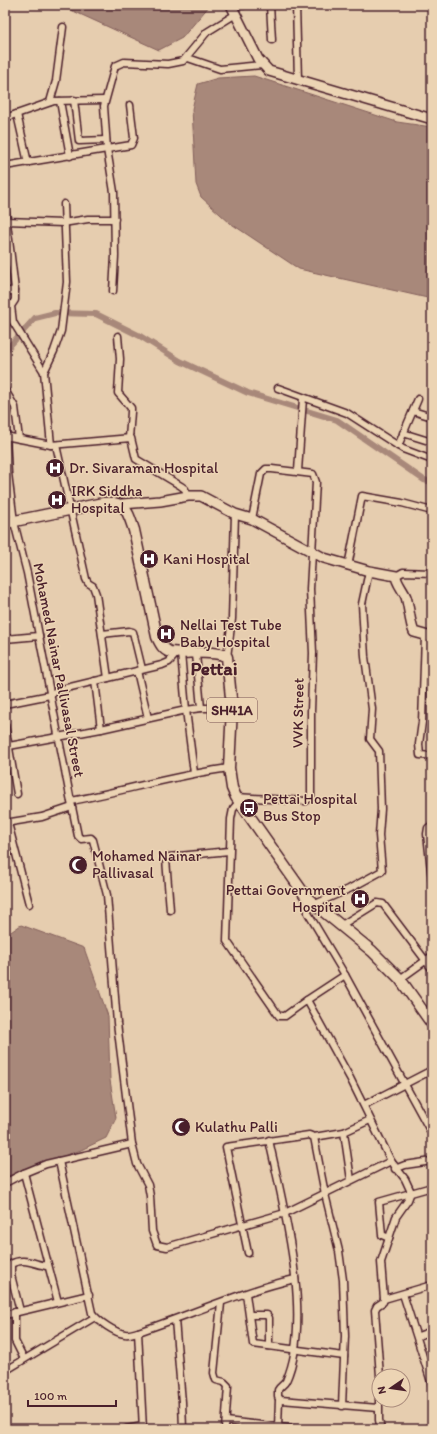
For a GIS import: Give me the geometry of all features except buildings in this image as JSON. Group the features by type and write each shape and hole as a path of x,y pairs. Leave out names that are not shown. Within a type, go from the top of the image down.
{"main road":[{"path":"10,522 103,503 116,502 122,504 128,513 134,530 157,637 166,651 196,654 215,653 224,654 227,657"},
{"name":"SH41A","path":"227,657 232,708 230,768 232,788 238,800 310,902 372,951 400,979 432,1024"}],"street":[{"path":"113,291 114,219 112,177 106,140 105,100 114,69 117,64 124,62 173,64 188,58 207,32 232,8 244,5"},
{"path":"270,5 272,40"},
{"path":"296,5 298,80"},
{"path":"232,8 262,65 273,73 432,119"},
{"path":"50,102 56,81 63,27"},
{"path":"188,58 220,69 262,65"},
{"path":"74,100 79,141 106,140"},
{"path":"5,118 50,102 105,100"},
{"path":"60,101 70,156"},
{"path":"5,166 128,146 134,141 130,105"},
{"path":"17,114 28,163"},
{"path":"44,372 57,343 62,321 67,282 64,204"},
{"path":"5,206 15,290 15,300 11,306 13,322 44,372 54,445 86,579 88,583 93,586 96,594 108,678"},
{"path":"6,221 64,223 88,219 114,219"},
{"path":"5,292 15,290"},
{"path":"118,336 120,359 118,393 132,412 129,438"},
{"path":"278,388 347,413 398,446 416,455 432,460"},
{"path":"5,390 16,414 19,439"},
{"path":"298,471 300,424 303,398"},
{"path":"398,446 418,399"},
{"path":"413,411 432,417"},
{"name":"Mohamed Nainar Pallivasal Street","path":"5,420 10,522 27,573 78,836 81,839 91,838 93,840 103,875 107,901 112,968 126,1100 132,1144"},
{"path":"403,433 432,442"},
{"path":"6,436 54,445 129,438 133,439 136,459 181,486 185,489 188,496"},
{"name":"VVK Street","path":"238,800 306,802 311,797 312,552 315,478 310,472 272,469 263,471 261,474 252,519"},
{"path":"122,504 160,501 188,496 206,498 235,514 252,519 312,552 348,566 396,576 403,572 432,573 432,568"},
{"path":"348,566 362,496 402,503 432,511"},
{"path":"227,657 232,620 235,514"},
{"path":"369,571 362,604 365,657 372,709 370,739 379,749 380,758 381,809 379,835 382,871 349,889 310,902 308,913 345,975 432,1134"},
{"path":"396,576 396,579 402,587 407,602 412,629 417,634 429,636 420,753 426,756 432,756"},
{"path":"102,634 129,631 133,632 148,718"},
{"path":"5,639 39,636"},
{"path":"5,704 50,695 58,690 166,663 179,653"},
{"path":"179,653 194,773"},
{"path":"196,654 202,708"},
{"path":"95,681 101,729"},
{"path":"9,746 101,729 186,710 202,708 232,708"},
{"path":"5,725 17,794"},
{"path":"29,904 6,823 42,817 71,804 104,795 194,773 230,768"},
{"path":"238,800 232,812 229,850 227,936 229,945 279,1016 285,1016 345,975"},
{"path":"432,826 428,828 427,842 432,880"},
{"path":"170,910 166,859 169,856 229,850"},
{"path":"340,926 373,905 380,903 386,907 432,969"},
{"path":"400,979 432,956"},
{"path":"307,1000 364,1105 395,1169 405,1179 411,1192"},
{"path":"364,1105 432,1070"},
{"path":"248,1253 226,1147 269,1140 344,1132 370,1120"},
{"path":"344,1132 351,1180"},
{"path":"314,1136 325,1194 337,1244 343,1280 344,1356 342,1406"},
{"path":"269,1140 285,1214 296,1279 297,1323 294,1348 285,1382 278,1390 278,1427"},
{"path":"5,1183 46,1164 132,1144 137,1164 148,1185 152,1231 157,1245 167,1247 285,1214 391,1161"},
{"path":"59,1161 92,1313 95,1318 124,1334 138,1332 175,1320 261,1287 296,1279"},
{"path":"395,1169 404,1165 432,1161"},
{"path":"24,1173 47,1266 58,1302"},
{"path":"389,1238 382,1235 379,1202 432,1187"},
{"path":"384,1299 381,1262 396,1217 411,1192"},
{"path":"24,1359 15,1341 17,1312 8,1276 11,1264 16,1261 24,1260 33,1264 47,1266"},
{"path":"380,1368 377,1306 383,1302 384,1299 432,1286"},
{"path":"5,1315 89,1294"},
{"path":"246,1294 253,1344 294,1348 344,1356"},
{"path":"404,1294 432,1385"},
{"path":"221,1303 214,1373 216,1380 224,1382 228,1386 225,1429"},
{"path":"250,1315 267,1315 269,1318 269,1346"},
{"path":"5,1371 95,1318"},
{"path":"175,1320 183,1429"},
{"path":"126,1429 143,1428 138,1332"},
{"path":"418,1336 432,1332"},
{"path":"279,1399 371,1408"},
{"path":"378,1408 381,1429"},
{"path":"226,1421 297,1429"}],"shaded area":[{"path":"37,5 210,5 182,38 159,50 71,10"},
{"path":"254,76 397,122 432,127 432,299 299,269 230,223 201,197 196,184 192,109 198,84 218,78"},
{"path":"21,925 84,948 108,1016 110,1080 116,1118 106,1138 81,1150 5,1177 5,936"}],"waterway":[{"path":"5,351 35,318 55,313 96,314 140,336 180,361 248,393 337,420 424,480 432,482"}],"place":[{"name":"Dr. Sivaraman Hospital","path":"55,468"},
{"name":"IRK Siddha Hospital","path":"57,500"},
{"name":"Kani Hospital","path":"149,559"},
{"name":"Nellai Test Tube Baby Hospital","path":"166,634"},
{"name":"Pettai Hospital Bus Stop","path":"249,808"},
{"name":"Mohamed Nainar Pallivasal","path":"78,865"},
{"name":"Pettai Government Hospital","path":"360,899"},
{"name":"Kulathu Palli","path":"181,1127"}],"district":[{"name":"Pettai","path":"214,668"}]}
